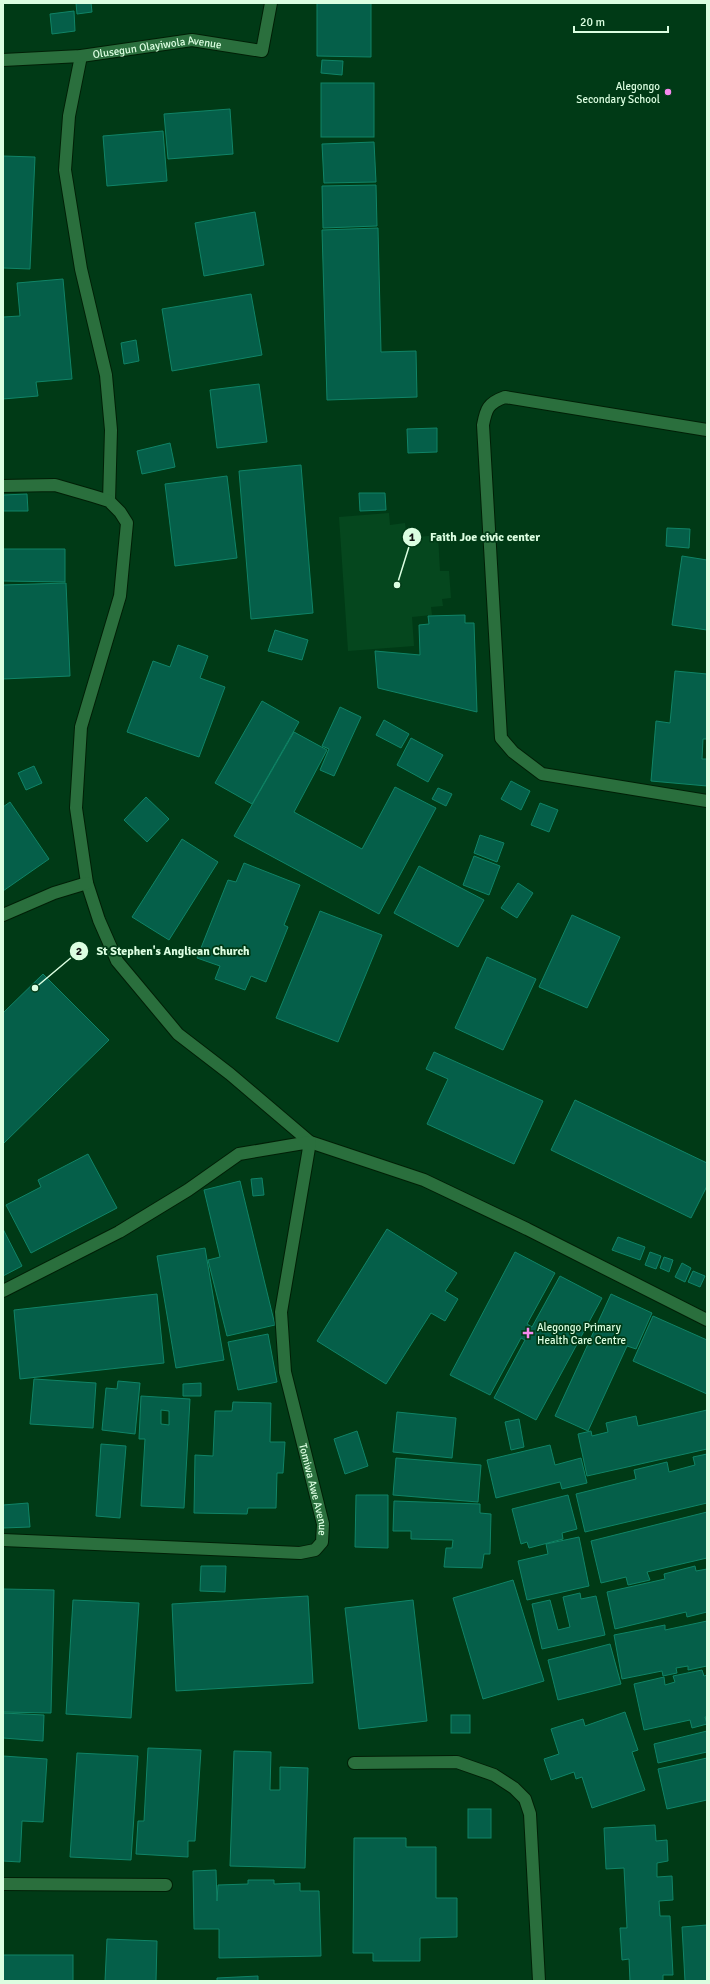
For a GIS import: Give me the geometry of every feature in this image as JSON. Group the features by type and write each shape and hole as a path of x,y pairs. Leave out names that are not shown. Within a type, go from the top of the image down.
{"street":[{"name":"Olusegun Olayiwola Avenue","path":"3,60 81,56 192,40 262,51 271,3"},
{"path":"81,56 70,116 65,170 81,269 106,375 111,430 109,501"},
{"path":"707,430 505,397 497,400 487,408 483,425 501,738 513,752 542,774 707,801"},
{"path":"3,486 55,485 109,501 120,512 127,523 120,596 81,727 76,808 87,884 99,920 118,961 178,1034 230,1074 310,1142 424,1180 527,1229 707,1320"},
{"path":"3,915 54,893 87,884"},
{"path":"3,1291 118,1232 188,1190 239,1154 310,1142"},
{"name":"Tomiwa Awe Avenue","path":"3,1540 300,1553 316,1550 322,1542 323,1524 285,1372 281,1312 310,1142"},
{"path":"354,1763 457,1762 494,1775 514,1788 525,1799 530,1814 539,1981"},
{"path":"3,1884 166,1885"}],"shaded area":[{"path":"389,513 390,525 405,523 407,538 438,535 440,571 449,571 451,598 442,599 443,606 431,607 432,615 412,617 414,646 348,651 339,517"}],"building":[{"path":"76,3 91,3 92,12 77,14"},
{"path":"317,3 371,3 371,57 317,56"},
{"path":"74,11 75,31 52,34 50,14"},
{"path":"322,60 343,61 342,75 321,73"},
{"path":"321,83 374,83 374,137 321,137"},
{"path":"230,109 233,154 168,159 164,114"},
{"path":"163,131 167,181 107,186 103,136"},
{"path":"374,142 376,182 324,183 322,144"},
{"path":"3,156 35,157 30,269 3,268"},
{"path":"376,185 377,226 323,228 322,186"},
{"path":"255,212 264,265 204,276 195,223"},
{"path":"378,228 381,352 416,351 417,397 327,400 322,230"},
{"path":"63,279 72,379 36,382 38,396 3,399 3,317 20,316 17,283"},
{"path":"251,294 262,355 172,371 162,309"},
{"path":"136,340 139,361 124,364 121,343"},
{"path":"259,384 267,442 217,448 210,390"},
{"path":"437,428 437,452 408,453 407,429"},
{"path":"170,443 175,467 142,474 137,451"},
{"path":"301,465 313,613 251,619 239,471"},
{"path":"227,476 237,558 175,566 165,484"},
{"path":"359,493 385,493 386,510 360,511"},
{"path":"27,494 28,511 3,511 3,495"},
{"path":"667,528 690,529 689,548 666,546"},
{"path":"3,549 65,549 65,582 3,581"},
{"path":"682,556 707,560 707,630 672,625"},
{"path":"66,583 70,676 3,679 3,585"},
{"path":"465,615 465,623 474,623 477,712 378,688 375,651 420,655 419,625 429,624 428,616"},
{"path":"275,630 308,640 302,660 268,651"},
{"path":"178,645 208,656 200,678 225,687 199,757 127,732 153,661 170,667"},
{"path":"675,671 707,674 707,739 703,739 702,759 707,759 707,786 651,781 656,721 670,723"},
{"path":"262,701 299,722 252,804 215,783"},
{"path":"340,707 361,717 334,776 320,770 329,749 322,746"},
{"path":"384,720 409,734 401,748 376,735"},
{"path":"294,732 327,750 294,812 362,849 395,787 436,808 379,914 234,836"},
{"path":"411,738 443,755 428,782 397,765"},
{"path":"34,766 42,783 26,790 18,773"},
{"path":"511,781 530,791 521,810 501,799"},
{"path":"438,788 452,794 446,806 432,799"},
{"path":"146,797 169,819 147,842 124,820"},
{"path":"10,802 49,859 3,891 3,807"},
{"path":"540,803 558,810 549,832 531,825"},
{"path":"480,835 504,843 497,862 474,853"},
{"path":"182,839 218,862 169,940 132,917"},
{"path":"474,856 500,866 489,895 463,885"},
{"path":"244,863 300,885 284,925 288,927 266,982 251,976 245,990 215,979 220,966 197,958 228,880 236,882"},
{"path":"419,866 484,900 458,947 394,913"},
{"path":"518,883 533,893 517,918 501,908"},
{"path":"320,911 382,935 338,1042 276,1018"},
{"path":"572,915 620,937 587,1008 539,987"},
{"path":"487,957 536,979 503,1050 455,1028"},
{"path":"43,974 109,1040 3,1144 3,1013"},
{"path":"434,1052 543,1101 514,1164 427,1124 448,1079 426,1069"},
{"path":"575,1100 707,1163 707,1186 691,1218 551,1150"},
{"path":"88,1154 117,1208 31,1253 6,1205 41,1187 38,1180"},
{"path":"262,1178 264,1195 253,1196 251,1179"},
{"path":"240,1181 275,1325 227,1336 208,1260 220,1257 204,1190"},
{"path":"3,1229 22,1266 3,1276"},
{"path":"387,1229 457,1273 445,1291 458,1299 445,1321 431,1313 386,1384 317,1341"},
{"path":"618,1237 645,1247 640,1260 612,1250"},
{"path":"205,1248 224,1360 176,1368 157,1256"},
{"name":"Alegongo Primary Health Care Centre","path":"515,1252 555,1273 527,1324 532,1327 560,1276 602,1298 536,1420 494,1398 525,1340 521,1338 490,1395 450,1375"},
{"path":"650,1252 661,1256 656,1269 645,1265"},
{"path":"664,1257 673,1260 669,1272 660,1268"},
{"path":"682,1263 691,1268 685,1282 675,1277"},
{"path":"693,1271 705,1276 700,1287 688,1282"},
{"path":"157,1294 164,1363 20,1379 14,1310"},
{"path":"611,1294 652,1313 636,1349 627,1346 588,1431 555,1416"},
{"path":"653,1316 707,1340 707,1394 633,1361"},
{"path":"268,1334 277,1382 238,1390 228,1342"},
{"path":"34,1379 96,1383 93,1428 30,1424"},
{"path":"118,1381 140,1383 135,1434 102,1430 106,1388 117,1389"},
{"path":"201,1383 201,1396 183,1396 183,1384"},
{"path":"141,1396 190,1399 184,1508 141,1506 145,1439 139,1439","holes":["161,1410 169,1411 169,1425 161,1424"]},
{"path":"233,1402 271,1403 270,1442 285,1442 283,1473 277,1473 276,1508 248,1508 247,1514 194,1513 195,1455 213,1456 215,1411 232,1411"},
{"path":"707,1410 707,1449 587,1476 578,1434 591,1431 592,1436 608,1432 606,1423 636,1416 638,1426"},
{"path":"397,1412 456,1418 452,1458 393,1452"},
{"path":"519,1419 524,1447 511,1450 505,1422"},
{"path":"357,1431 368,1466 345,1474 334,1439"},
{"path":"101,1444 126,1446 120,1518 96,1516"},
{"path":"550,1445 555,1465 581,1458 587,1483 562,1489 560,1482 496,1498 487,1460"},
{"path":"707,1454 707,1503 585,1532 576,1494 636,1479 634,1470 667,1462 669,1472 695,1465 693,1457"},
{"path":"396,1458 481,1465 478,1502 393,1495"},
{"path":"356,1495 388,1495 388,1548 355,1547"},
{"path":"568,1495 577,1529 562,1533 563,1539 529,1548 527,1542 521,1544 512,1509"},
{"path":"394,1501 480,1504 480,1513 491,1514 490,1554 484,1554 482,1568 444,1567 446,1548 452,1548 453,1540 411,1539 411,1531 393,1531"},
{"path":"28,1503 30,1527 3,1528 3,1505"},
{"path":"707,1512 707,1558 647,1572 650,1580 628,1585 626,1577 601,1583 591,1541"},
{"path":"579,1537 589,1586 527,1600 518,1561 548,1554 546,1544"},
{"path":"201,1566 226,1566 225,1592 200,1591"},
{"path":"695,1566 696,1571 707,1569 707,1612 687,1617 686,1612 615,1629 607,1592 665,1579 664,1574"},
{"path":"513,1580 544,1681 483,1699 453,1598"},
{"path":"3,1589 54,1590 51,1713 3,1712"},
{"path":"580,1593 581,1599 596,1596 605,1635 542,1649 532,1604 550,1600 558,1630 570,1627 563,1597"},
{"path":"308,1596 313,1683 176,1691 172,1604"},
{"path":"73,1600 139,1603 131,1718 66,1714"},
{"path":"413,1600 427,1721 359,1729 345,1608"},
{"path":"707,1621 707,1666 688,1670 688,1666 676,1668 677,1673 663,1676 662,1671 622,1679 614,1635 665,1625 665,1630"},
{"path":"610,1644 621,1684 558,1700 548,1660"},
{"path":"702,1670 704,1676 707,1675 707,1717 705,1717 707,1724 692,1728 690,1720 644,1730 634,1684 664,1677 665,1685 675,1682 673,1676"},
{"path":"625,1712 638,1750 632,1752 645,1790 592,1808 582,1777 576,1779 574,1772 551,1780 544,1759 559,1754 551,1729 583,1719 585,1726"},
{"path":"3,1713 44,1715 43,1741 3,1738"},
{"path":"451,1715 470,1715 470,1733 451,1733"},
{"path":"707,1731 707,1752 658,1763 654,1744"},
{"path":"148,1748 201,1750 195,1841 188,1841 188,1857 136,1854 138,1821 144,1821"},
{"path":"234,1751 271,1752 270,1790 280,1790 280,1767 308,1768 305,1868 230,1866"},
{"path":"77,1753 138,1756 131,1860 70,1857"},
{"path":"3,1756 47,1759 43,1822 22,1821 20,1862 3,1861"},
{"path":"707,1758 707,1800 667,1809 658,1769"},
{"path":"468,1809 491,1809 491,1838 468,1838"},
{"path":"655,1825 656,1841 667,1840 668,1861 657,1863 657,1877 672,1876 673,1900 659,1901 660,1916 670,1916 673,1975 663,1975 663,1981 630,1981 629,1959 622,1960 620,1928 627,1928 624,1868 606,1869 604,1828"},
{"path":"354,1838 406,1838 406,1847 436,1847 436,1898 457,1898 457,1937 420,1938 420,1961 373,1961 373,1953 353,1953"},
{"path":"216,1870 217,1901 218,1885 248,1884 248,1880 274,1880 274,1884 300,1883 300,1891 319,1891 321,1956 219,1958 219,1929 194,1929 193,1871"},
{"path":"707,1925 707,1981 685,1981 682,1927"},
{"path":"107,1939 157,1941 156,1981 105,1981"},
{"path":"3,1955 73,1955 73,1981 3,1981"},
{"path":"258,1976 258,1981 217,1981 217,1978"}],"place":[{"name":"Alegongo Secondary School","path":"668,92"},
{"name":"Faith Joe civic center","path":"397,585"},
{"name":"St Stephen's Anglican Church","path":"35,988"},
{"name":"Alegongo Primary Health Care Centre","path":"528,1333"}]}
